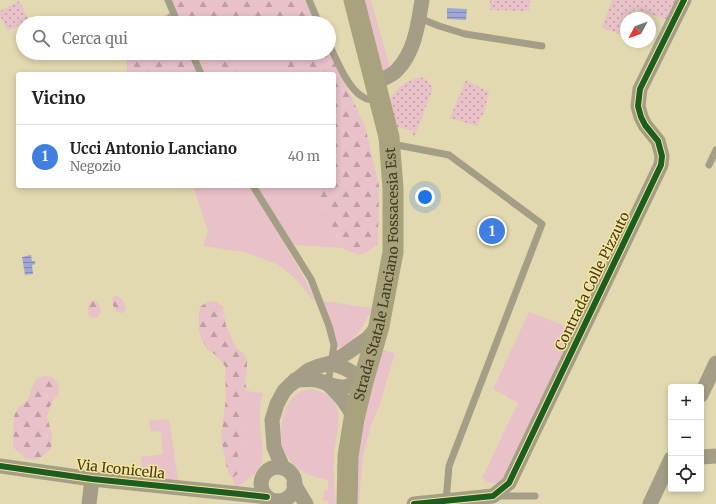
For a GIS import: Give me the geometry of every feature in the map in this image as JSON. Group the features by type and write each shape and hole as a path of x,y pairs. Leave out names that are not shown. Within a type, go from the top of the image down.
{"main road":[{"name":"Strada Statale Lanciano Fossacesia Est","path":"347,504 348,456 354,419 379,326 393,252 393,188 389,137 354,0"}],"street":[{"path":"378,91 405,61 413,45 422,0"},
{"name":"Contrada Colle Pizzuto","path":"493,496 508,483 661,164 662,156 658,142 640,117 638,106 640,89 684,0"},
{"path":"276,469 272,420 284,391 308,370 331,364 361,344 379,326"},
{"path":"704,389 716,363"},
{"path":"295,380 319,380 328,384 342,387 363,382 356,374 346,368 331,364"},
{"path":"328,384 350,408 354,419"},
{"path":"704,456 716,456"},
{"path":"650,504 668,465"},
{"name":"Via Iconicella","path":"0,466 92,479 267,497"},
{"path":"276,469 290,473 294,484 306,504 285,499 276,501 267,497 261,489 262,478 265,473 276,469"},
{"path":"89,504 92,479"},
{"path":"240,494 261,483"},
{"path":"285,499 292,493 294,484"},
{"path":"414,504 493,496"}],"lane":[{"path":"168,0 175,16"},
{"path":"309,0 316,16"},
{"path":"419,18 465,34 542,46"},
{"path":"336,58 346,79 362,97 371,100 378,91"},
{"path":"195,60 200,72"},
{"path":"390,144 449,155 542,224 448,466 446,501"},
{"path":"709,165 716,150"},
{"path":"254,188 311,279 329,326 334,346 328,384"},
{"path":"493,496 535,496"}],"green space":[{"path":"172,0 304,0 312,16 180,16"},
{"path":"363,0 371,0 390,68 382,77"},
{"path":"490,0 530,0 529,11 490,10"},
{"path":"612,0 680,0 670,21 656,16 656,12 644,12 635,9 634,12 620,12 620,34 602,28"},
{"path":"19,1 27,16 16,16 16,27 8,31 0,16 0,11"},
{"path":"170,13 172,16 163,16"},
{"path":"127,60 191,60 197,72 127,72"},
{"path":"200,60 204,60 216,72 204,72"},
{"path":"205,60 240,60 244,72 216,72"},
{"path":"240,60 272,60 275,72 244,72"},
{"path":"272,60 334,60 365,126 379,186 378,244 367,252 359,255 342,248 321,205 307,188 336,188 336,72 275,72"},
{"path":"420,77 428,81 433,88 414,138 412,130 397,127 390,99 402,85 410,80"},
{"path":"466,80 489,92 484,113 477,126 450,118"},
{"path":"194,188 252,188 303,276 318,306 295,278 277,264 245,252 203,246 208,231"},
{"path":"258,188 307,188 321,205 342,248 294,245"},
{"path":"117,296 122,299 126,308 122,313 117,312 113,305 113,297"},
{"path":"95,300 99,304 101,310 98,317 94,318 89,316 88,309 90,301"},
{"path":"209,301 217,302 223,307 226,326 236,347 243,353 247,360 245,382 248,394 246,403 240,410 239,421 242,433 242,444 238,455 238,474 232,478 227,468 221,438 226,398 225,366 216,355 208,350 199,331 200,307"},
{"path":"323,301 372,308 358,333 344,346 336,348"},
{"path":"529,312 579,331 503,482 492,483 482,478 518,403 493,389"},
{"path":"382,350 395,353 380,404 371,425 364,452 359,504 353,504 357,451"},
{"path":"44,376 52,377 58,384 59,392 50,406 47,417 52,434 51,449 40,457 32,460 27,459 13,447 14,416 19,406 25,403 29,398 31,389 37,378"},
{"path":"311,389 320,391 328,396 337,406 338,427 334,460 336,504 328,504 328,501 323,500 324,490 328,490 328,480 300,470 292,463 283,448 281,432 286,407 290,400 296,395 302,391"},
{"path":"247,391 263,393 260,404 260,424 263,450 262,460 254,475 236,487 232,478 238,474 238,455 242,444 242,433 239,421 240,410 246,403 248,394"},
{"path":"169,419 178,480 142,476 141,457 163,454 161,431 151,432 149,421"}],"water":[{"path":"447,8 467,9 466,20 447,19"},
{"path":"31,255 32,261 35,261 35,264 32,265 33,274 25,275 22,257"}],"cycle path":[{"path":"414,504 493,496 509,483 661,165 662,156 658,141 645,125 641,117 638,106 640,89 684,0"},
{"path":"0,466 92,479 267,497"}],"place":[{"name":"Ucci Antonio Lanciano","path":"492,231"}]}
